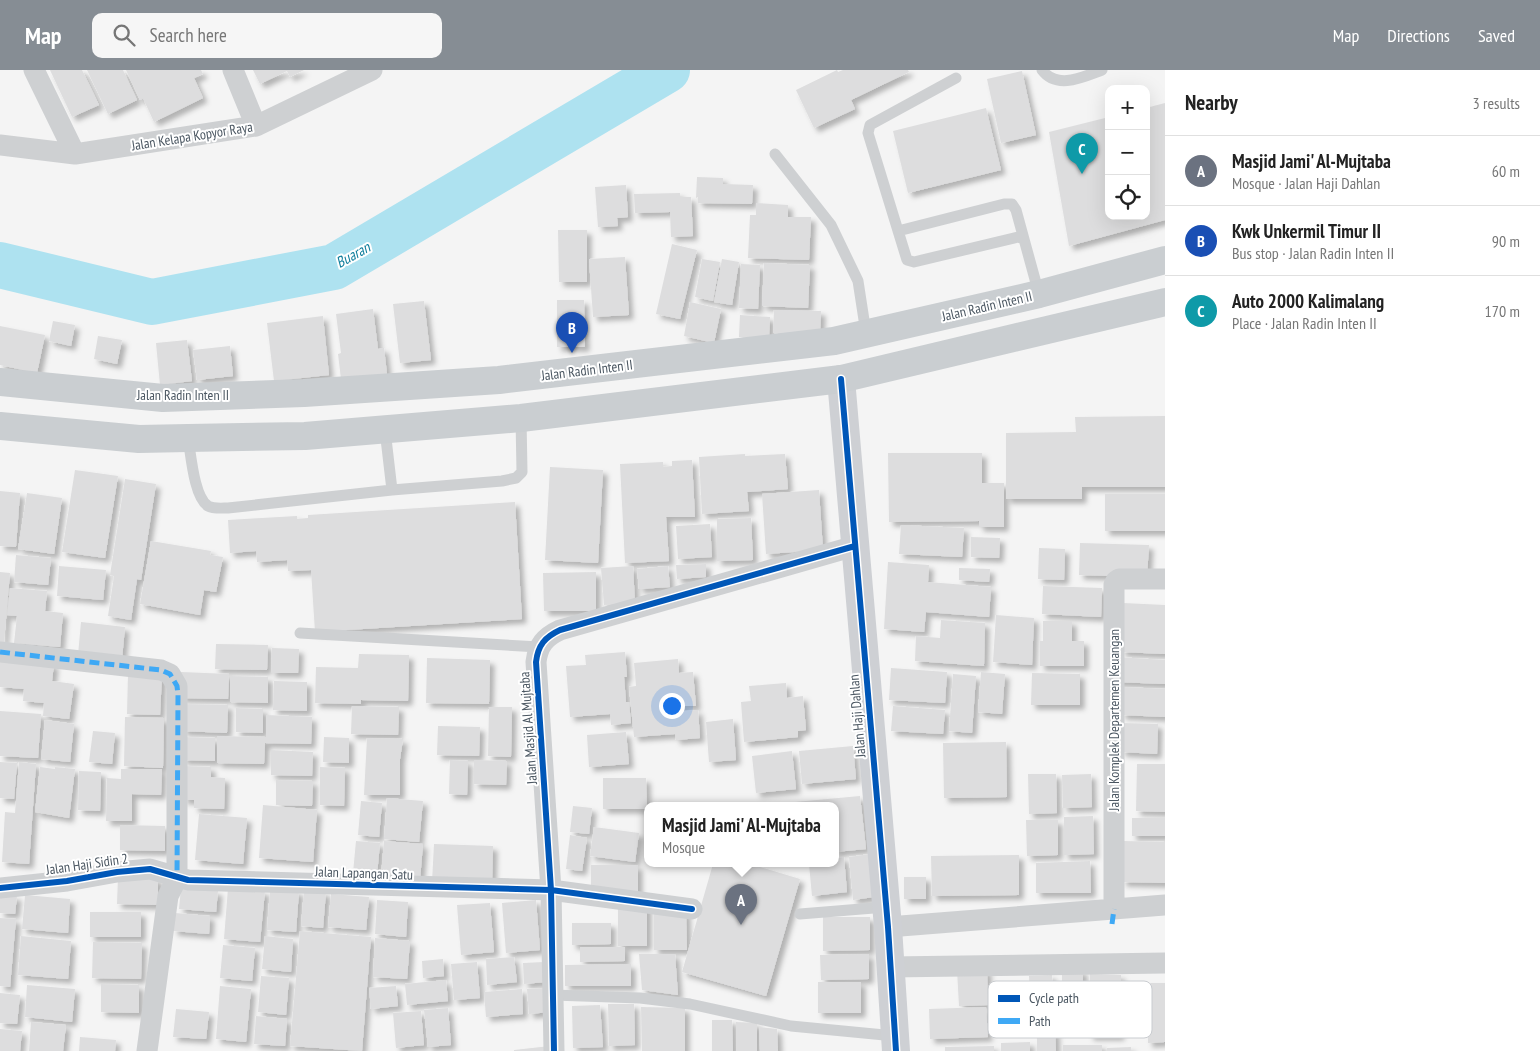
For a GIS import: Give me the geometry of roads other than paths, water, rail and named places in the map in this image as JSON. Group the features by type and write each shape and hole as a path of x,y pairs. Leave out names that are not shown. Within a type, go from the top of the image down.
{"main road":[{"name":"Jalan Radin Inten II","path":"0,382 163,398 304,393 499,380 834,341 1039,294 1165,260"},
{"path":"0,426 139,439 305,436 521,418 840,379 1165,302"}],"street":[{"path":"34,70 75,154"},
{"path":"233,70 256,126"},
{"name":"Jalan Kelapa Kopyor Raya","path":"0,145 75,154 256,126 372,70"},
{"name":"Jalan Haji Dahlan","path":"840,379 887,917 895,1044"},
{"path":"539,646 545,639 560,630 855,546"},
{"name":"Jalan Komplek Departemen Keuangan","path":"1114,909 1114,585 1119,579 1165,579"},
{"name":"Jalan Masjid Al Mujtaba","path":"539,646 536,662 551,890 554,1051"},
{"path":"0,652 161,670 170,674 177,686 177,878 168,896 147,1051"},
{"name":"Jalan Haji Sidin 2","path":"0,888 150,869 161,871 177,878"},
{"name":"Jalan Lapangan Satu","path":"177,878 188,880 551,890 692,909"},
{"path":"887,917 1114,909 1165,905"},
{"path":"890,967 1165,963"}],"lane":[{"path":"1042,70 1051,79 1060,81 1078,79 1102,70"},
{"path":"956,78 870,125 868,128 907,260 914,262 1018,237 1024,239"},
{"path":"775,154 831,225 858,280 866,334"},
{"path":"898,231 1004,204 1012,204 1016,210 1039,294"},
{"path":"188,438 194,475 202,501 210,507 228,508 392,490 502,481 516,478 522,472 521,418"},
{"path":"385,430 392,490"},
{"path":"300,633 539,646"},
{"path":"800,914 887,917"},
{"path":"553,995 640,998 690,1004 791,1026 895,1044"}],"waterway":[{"name":"Buaran","path":"0,265 152,302 334,267 667,70"}],"place":[{"name":"Auto 2000 Kalimalang","path":"1082,174"},
{"name":"Kwk Unkermil Timur II","path":"572,353"},
{"name":"Masjid Jami' Al-Mujtaba","path":"741,925"}]}
